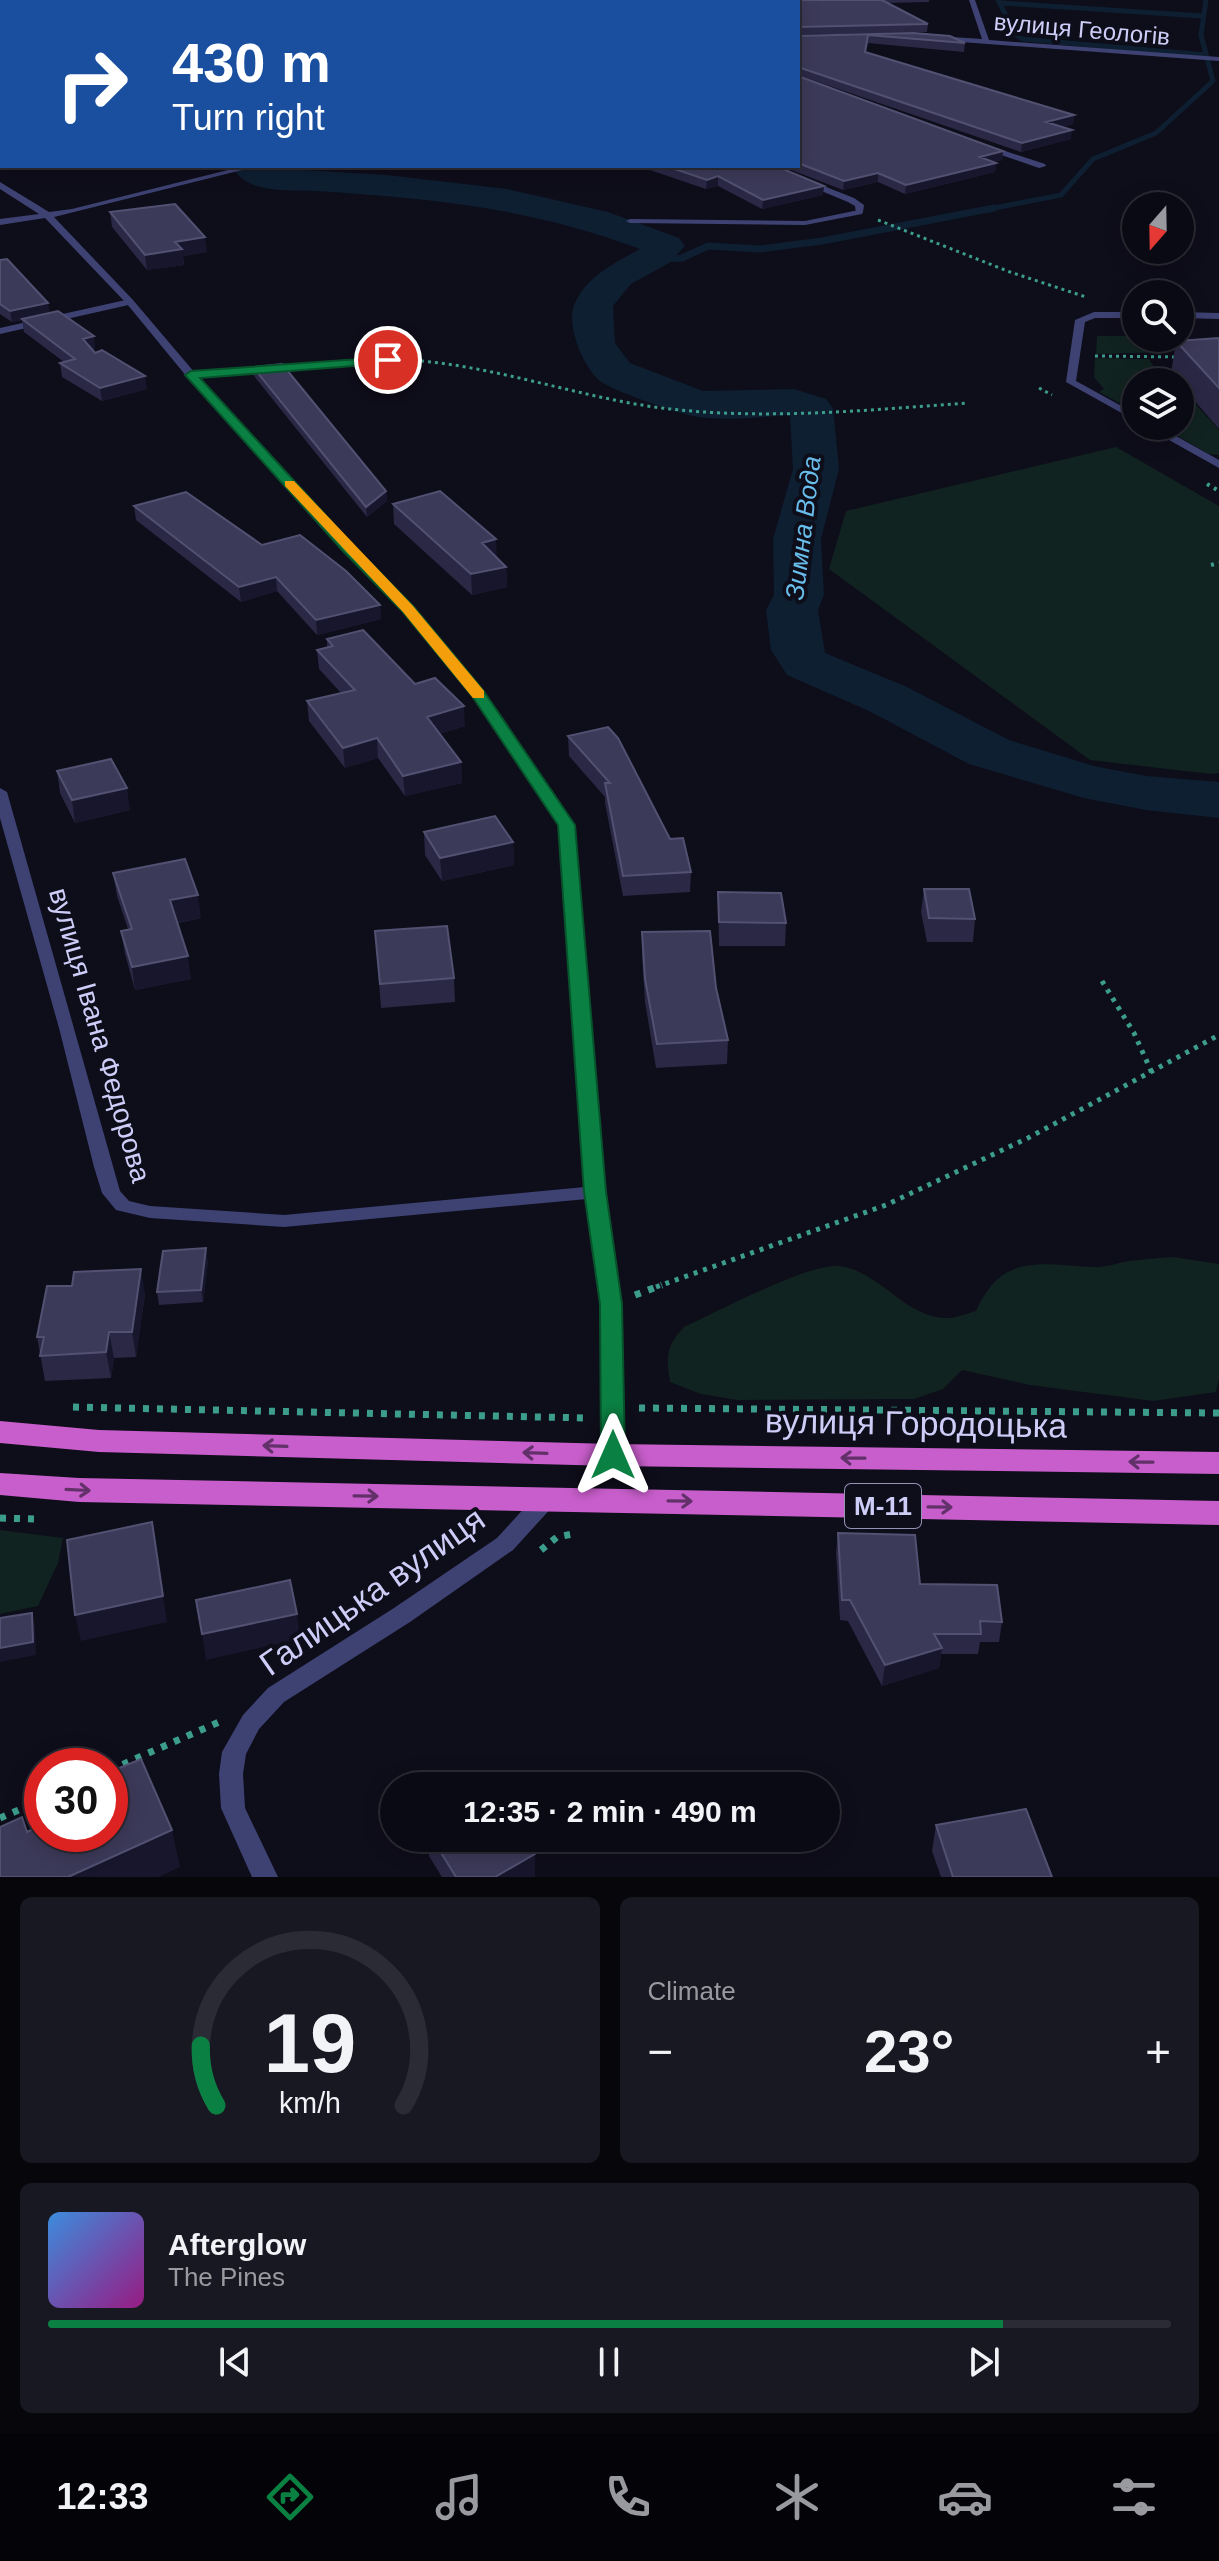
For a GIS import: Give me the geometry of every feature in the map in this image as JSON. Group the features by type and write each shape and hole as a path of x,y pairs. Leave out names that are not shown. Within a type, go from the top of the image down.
{"highway":[{"name":"М-11","path":"0,1432 99,1441 613,1455"},
{"name":"вулиця Городоцька","path":"613,1455 1219,1463"},
{"name":"М-11","path":"0,1484 79,1490 1219,1513"}],"street":[{"path":"972,0 986,41"},
{"name":"вулиця Геологів","path":"927,37 1219,59"},
{"path":"968,141 1042,166"},
{"path":"0,222 72,212 246,168"},
{"path":"770,168 851,200 860,205 859,212"},
{"path":"0,185 47,215 130,302 191,375 347,547 408,609 477,693 567,825 595,1192 611,1304 613,1455"},
{"path":"1122,315 1094,315 1080,320 1071,382 1122,410"},
{"path":"1194,315 1219,316"},
{"path":"1175,440 1219,465"},
{"name":"вулиця Івана Федорова","path":"0,792 107,1180 111,1193 123,1206 150,1212 284,1221 595,1192"},
{"name":"Галицька вулиця","path":"265,1877 233,1808 231,1774 234,1752 251,1722 276,1695 402,1615 505,1544 546,1499"}],"lane":[{"path":"630,221 805,223 859,212"},
{"path":"0,331 130,302"},
{"path":"191,375 388,360"}],"path":[{"path":"888,223 1010,272 1098,300"},
{"path":"1172,357 1177,352"},
{"path":"1090,356 1188,357"},
{"path":"388,360 450,363 628,403 731,414 780,415 968,403"},
{"path":"1211,565 1219,563"},
{"path":"1102,981 1134,1033 1152,1073"},
{"path":"611,1304 886,1205 1028,1138 1219,1035"},
{"path":"57,1406 588,1418 613,1408 1219,1413"},
{"path":"128,1762 229,1718"},
{"path":"0,1818 24,1808"}],"green space":[{"path":"1097,336 1122,336 1122,352 1170,352 1096,354"},
{"path":"1095,358 1149,359 1155,368 1122,368 1122,404 1099,392 1104,389 1094,377"},
{"path":"1194,402 1219,430 1219,455 1209,454 1184,440 1194,440"},
{"path":"1116,447 1219,506 1219,773 1090,760 829,569 846,511"},
{"path":"1173,1257 1219,1264 1219,1379 1216,1392 1153,1401 1030,1385 962,1370 943,1389 914,1399 737,1400 701,1394 670,1382 669,1352 684,1327 784,1281 823,1267 852,1269 917,1310 931,1316 950,1318 976,1311 986,1292 998,1279 1024,1266 1055,1264 1097,1267"},
{"path":"0,1530 63,1538 58,1563 38,1606 0,1614"}],"building":[{"path":"800,0 882,0 928,24 800,27"},
{"path":"913,33 950,36 965,43 868,35 865,52 1074,115 1046,122 1072,130 1022,143 800,68 800,36"},
{"path":"800,77 1003,151 980,157 996,163 906,185 878,173 844,181 800,164"},
{"path":"672,168 781,168 824,186 763,200 718,176 707,180"},
{"path":"175,204 205,237 175,242 182,249 145,255 110,212"},
{"path":"7,259 48,303 10,311 0,304 0,260"},
{"path":"58,311 94,336 83,339 95,353 102,350 145,376 100,388 60,363 75,359 22,319"},
{"path":"1219,338 1219,388 1186,352 1194,352 1194,340"},
{"path":"282,364 386,491 366,507 253,367"},
{"path":"440,491 496,539 482,543 506,567 471,574 393,504"},
{"path":"186,492 262,545 300,535 346,571 380,605 316,620 276,577 239,587 134,506"},
{"path":"363,630 415,684 435,678 464,706 427,717 461,762 403,776 377,738 343,748 307,701 355,690 317,650 333,646 327,639"},
{"path":"608,727 618,738 670,839 683,838 691,872 623,876 605,783 610,783 568,736"},
{"path":"111,759 127,788 72,800 57,771"},
{"path":"495,816 513,842 440,858 424,832"},
{"path":"185,859 198,895 170,900 188,956 132,967 121,931 132,929 113,873"},
{"path":"924,889 969,889 975,919 929,918"},
{"path":"718,892 781,893 786,923 719,922"},
{"path":"447,926 454,978 380,984 375,931"},
{"path":"710,931 716,988 728,1040 657,1044 645,979 642,932"},
{"path":"206,1248 201,1290 157,1292 163,1251"},
{"path":"141,1269 132,1332 109,1332 106,1352 40,1356 44,1337 37,1337 47,1286 72,1286 74,1272"},
{"path":"152,1522 163,1596 75,1615 67,1540"},
{"path":"838,1533 915,1535 920,1584 997,1585 1002,1622 980,1621 981,1634 934,1634 942,1648 885,1665 850,1600 842,1600"},
{"path":"290,1580 297,1614 202,1634 196,1600"},
{"path":"32,1613 33,1642 0,1648 0,1618"},
{"path":"141,1759 172,1830 128,1850 128,1764"},
{"path":"1026,1809 1052,1877 953,1877 936,1825"},
{"path":"22,1817 24,1852 123,1852 68,1877 0,1877 0,1827"},
{"path":"441,1852 535,1854 495,1877 456,1877"}],"waterway":[{"path":"998,0 1016,35 1023,39 1206,55"},
{"path":"984,210 1061,195 1093,159 1156,133 1213,81 1201,35 1206,0"},
{"path":"1002,3 1203,16"},
{"name":"Зимна Вода","path":"252,171 267,178 427,189 507,200 595,220 666,246 618,276 593,305 595,343 615,372 697,404 732,406 794,402 811,408 816,469 797,539 799,595 792,610 797,650 806,664 888,699 989,752 1084,781 1146,793 1219,800"},
{"path":"644,260 682,258 708,246 760,249 822,241 994,208"}],"slow traffic":[{"path":"290,483 408,609 478,695"}],"route":[{"path":"388,360 191,375 347,547 408,609 477,693 567,825 595,1192 611,1304 613,1455"}]}
